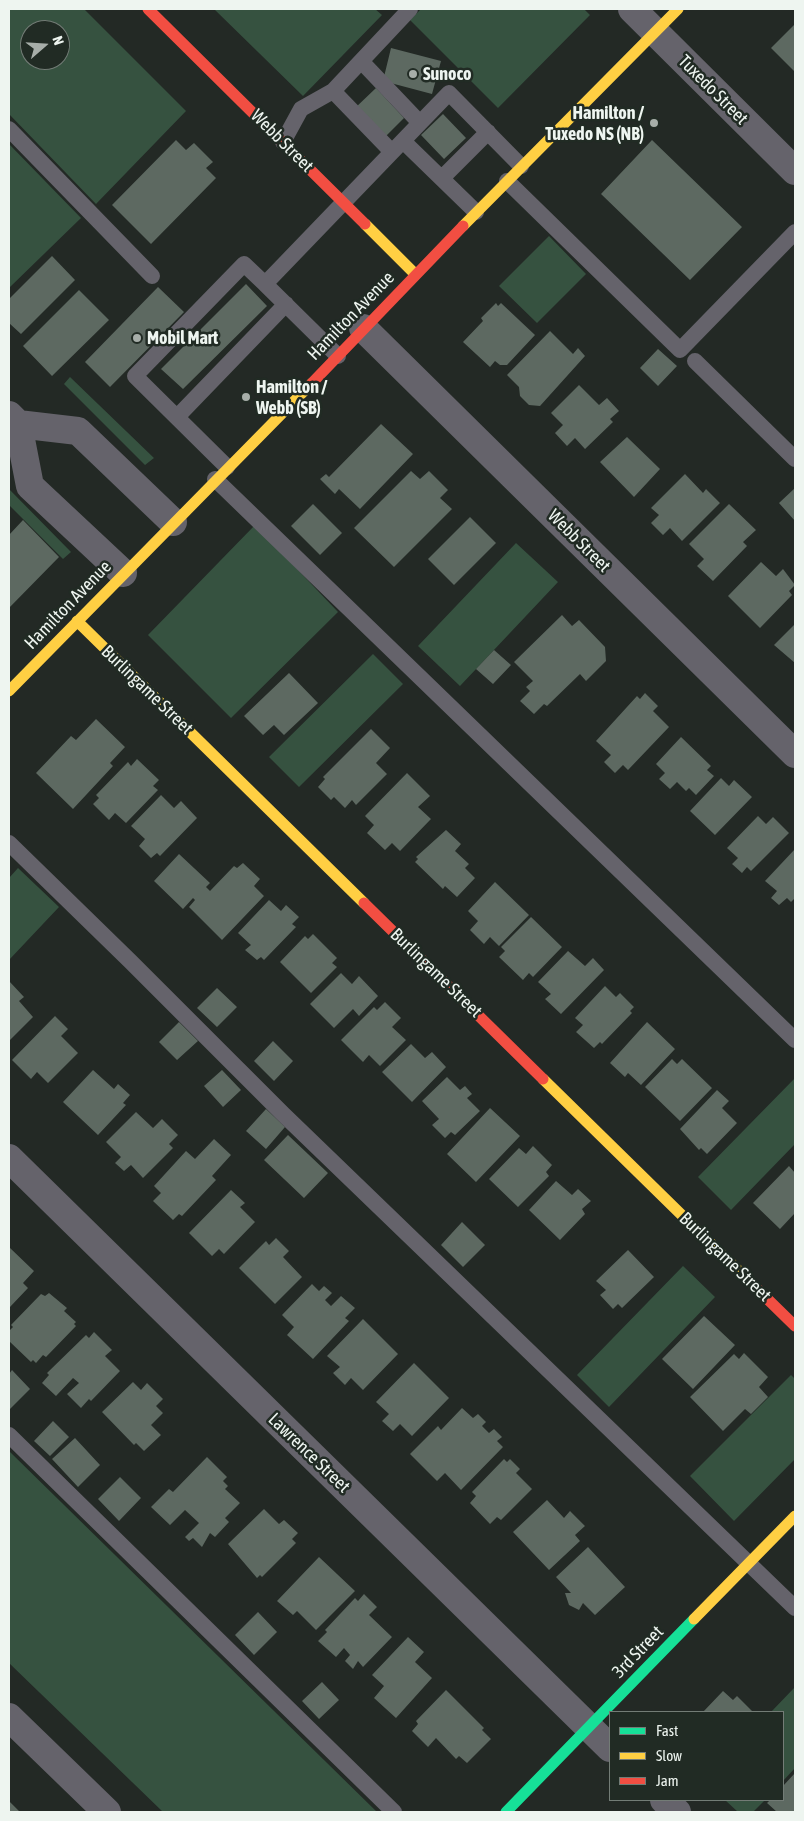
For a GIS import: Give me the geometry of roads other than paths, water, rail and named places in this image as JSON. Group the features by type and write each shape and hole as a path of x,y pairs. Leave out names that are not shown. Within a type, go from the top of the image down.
{"street":[{"name":"Webb Street","path":"148,9 415,274"},
{"name":"Tuxedo Street","path":"632,9 795,171"},
{"name":"Hamilton Avenue","path":"9,690 338,356 521,166 678,9"},
{"name":"Webb Street","path":"363,328 795,754"},
{"path":"123,574 30,486 13,419 78,431 173,522"},
{"name":"Burlingame Street","path":"77,621 795,1326"},
{"name":"Lawrence Street","path":"9,1158 609,1747"},
{"name":"3rd Street","path":"506,1812 795,1516"},
{"path":"9,1717 107,1812"},
{"path":"665,1801 677,1812"}],"lane":[{"path":"283,142 301,109 333,92 410,9"},
{"path":"361,61 420,123"},
{"path":"333,92 398,147 442,178 476,212"},
{"path":"265,284 450,93 521,166"},
{"path":"9,129 152,276"},
{"path":"442,178 488,132"},
{"path":"507,181 680,350 795,232"},
{"path":"227,467 135,376 180,341 202,319 222,297 244,264 338,356"},
{"path":"177,417 210,372 253,329 286,304"},
{"path":"696,361 795,459"},
{"path":"215,479 795,1040"},
{"path":"9,843 283,1114 795,1608"},
{"path":"9,1435 394,1812"}],"place":[{"name":"Sunoco","path":"413,74"},
{"name":"Hamilton / Tuxedo NS (NB)","path":"654,123"},
{"name":"Mobil Mart","path":"137,338"},
{"name":"Hamilton / Webb (SB)","path":"246,397"}]}
